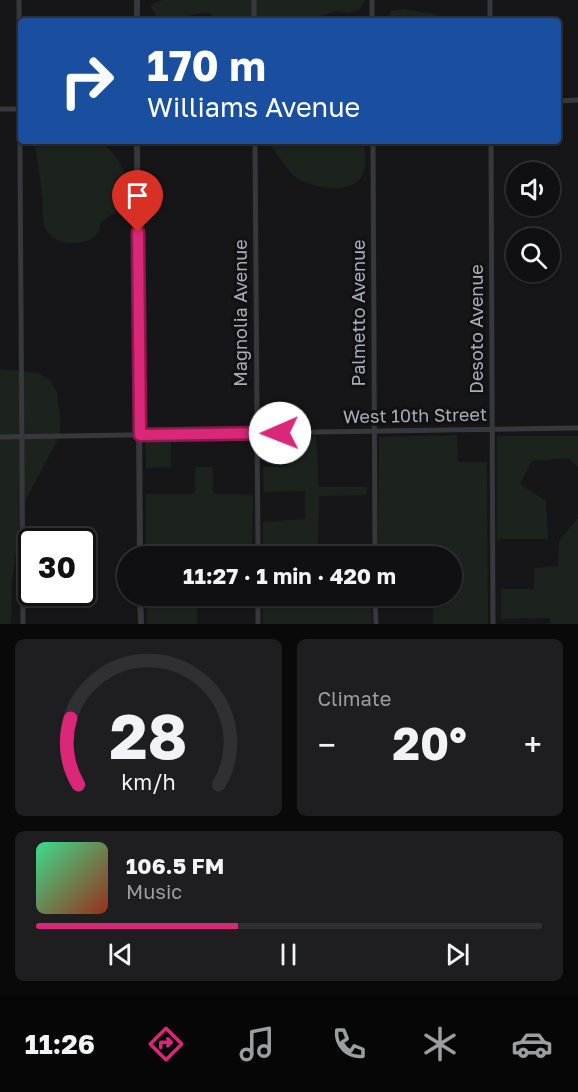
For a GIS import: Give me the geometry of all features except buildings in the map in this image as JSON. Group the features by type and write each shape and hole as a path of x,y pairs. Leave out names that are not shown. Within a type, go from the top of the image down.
{"street":[{"path":"19,0 19,18"},
{"path":"137,0 137,18"},
{"path":"254,0 254,18"},
{"path":"372,0 372,18"},
{"path":"490,0 490,18"},
{"path":"561,100 578,100"},
{"path":"0,109 18,109"},
{"path":"20,144 23,624"},
{"path":"137,144 140,546"},
{"name":"Magnolia Avenue","path":"255,144 258,546"},
{"name":"Palmetto Avenue","path":"373,144 375,546"},
{"name":"Desoto Avenue","path":"491,144 494,624"},
{"name":"West 10th Street","path":"0,437 578,428"},
{"path":"140,606 141,624"},
{"path":"258,606 258,624"},
{"path":"375,606 376,624"}],"shaded area":[{"path":"162,0 366,0 360,9 349,13 338,11 316,17 213,18 210,13 203,13 179,18 157,18 150,5"},
{"path":"403,9 446,18 388,18 391,11"},
{"path":"35,144 102,144 113,153 123,169 128,188 124,205 107,217 100,225 98,233 87,241 67,243 55,239 44,226"},
{"path":"269,144 365,144 363,174 350,186 329,188 318,186 292,174"},
{"path":"0,369 39,373 50,380 57,392 60,431 24,503 18,528 12,581 11,624 0,624"},
{"path":"457,435 458,462 487,462 488,624 433,624 433,606 462,606 462,546 378,546 379,437"},
{"path":"316,436 319,487 367,487 367,495 319,496 318,546 263,546 263,522 305,519 305,491 264,492 263,467 288,466 288,438"},
{"path":"497,436 578,436 578,467 568,458 532,461 520,484 546,501 548,539 497,539"},
{"path":"171,439 171,467 146,468 145,440"},
{"path":"195,467 213,467 213,494 253,495 252,546 146,544 146,494 195,494"},
{"path":"578,518 578,624 550,624 550,618 501,619 501,589 534,589 534,568 558,566 559,541"},
{"path":"147,606 197,606 197,624 147,624"},
{"path":"262,606 371,606 372,624 263,624"}],"route":[{"path":"138,232 140,435 280,433"}]}
